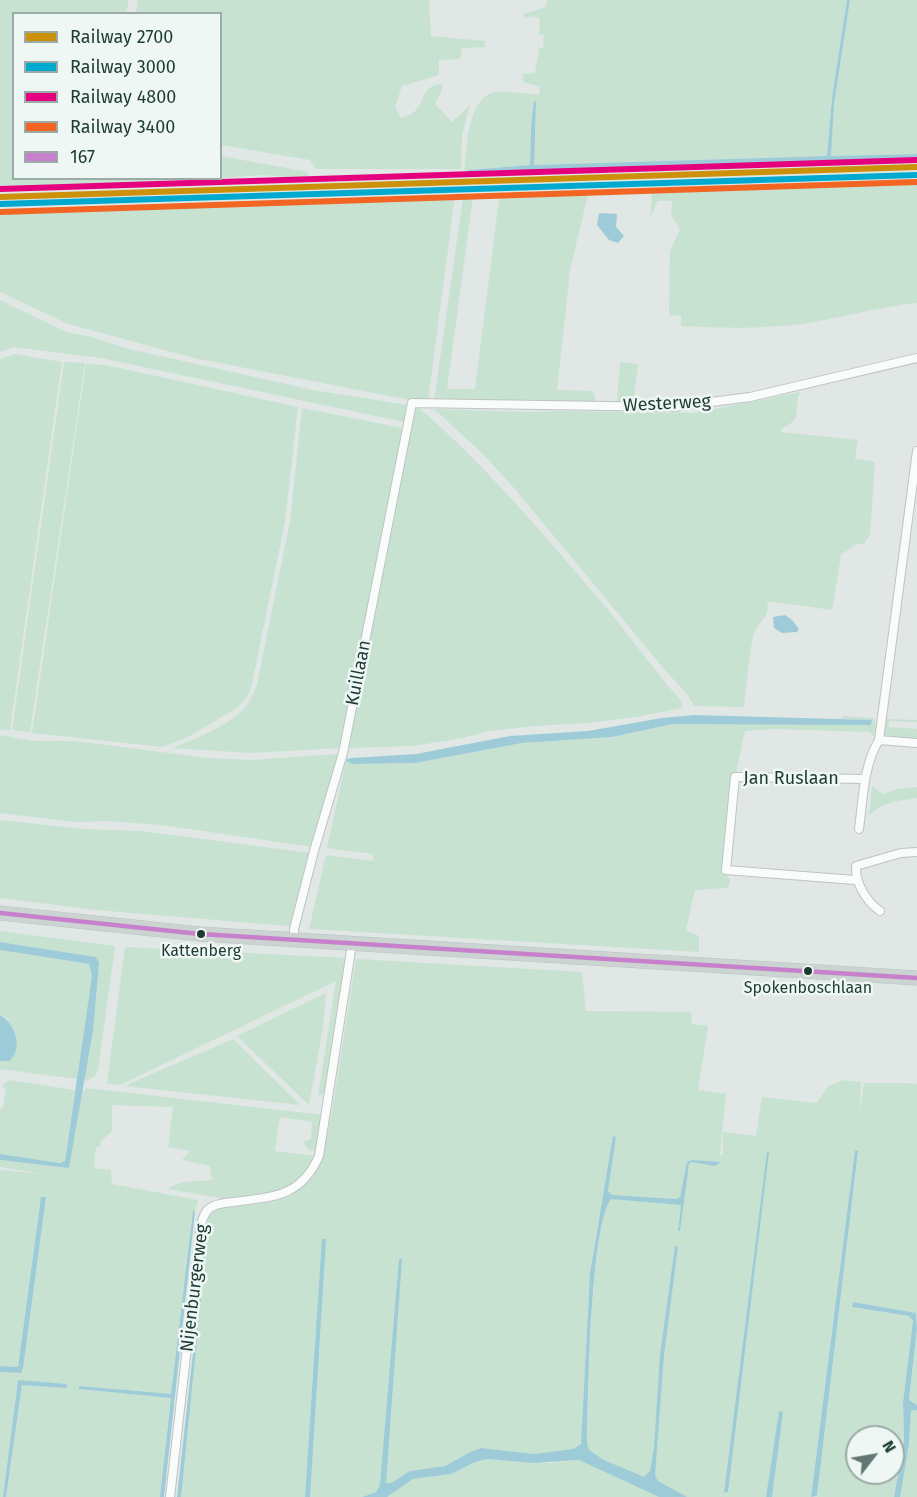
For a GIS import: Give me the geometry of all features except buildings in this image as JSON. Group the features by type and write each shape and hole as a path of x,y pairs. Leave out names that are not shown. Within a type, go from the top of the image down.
{"main road":[{"path":"0,912 200,934 294,934 352,944 917,978"}],"street":[{"name":"Westerweg","path":"412,403 673,407 750,397 917,358"},
{"name":"Kuillaan","path":"294,934 314,850 343,753 412,403"},
{"path":"859,830 865,779 879,740 917,451"},
{"path":"879,740 917,743"},
{"name":"Jan Ruslaan","path":"855,880 726,870 735,777 865,779"},
{"path":"880,911 855,880 856,866 901,852 917,852"},
{"name":"Nijenburgerweg","path":"170,1497 201,1224 207,1211 216,1205 272,1197 294,1189 315,1165 319,1156 352,944"}],"green space":[{"path":"0,0 129,0 126,12 12,12 12,180 188,180 0,189"},
{"path":"138,0 429,0 431,36 485,41 485,47 462,48 460,59 439,60 439,75 402,86 395,107 401,118 410,115 416,110 428,89 434,85 443,84 435,104 452,122 470,105 462,136 461,169 316,169 310,160 222,145 222,12 136,12"},
{"path":"547,0 847,0 832,98 827,156 533,165 536,102 534,101 530,165 468,170 464,179 467,142 473,114 479,103 487,95 497,92 539,95 540,87 523,82 523,74 535,73 539,48 543,48 544,35 539,35 540,19 534,16 525,18 523,14 546,7"},
{"path":"850,0 917,0 917,154 831,156 834,104"},
{"path":"222,156 308,172 307,179 262,175 222,178"},
{"path":"917,182 917,303 802,324 772,327 681,326 681,316 669,315 670,251 680,230 671,215 672,201 658,201 650,218 652,192"},
{"path":"455,195 428,401 420,402 194,358 68,324 0,292 0,210"},
{"path":"588,195 570,270 557,390 593,391 596,403 434,401 463,198 473,197 447,389 475,389 499,199"},
{"path":"0,300 66,332 88,336 129,349 313,390 408,405 404,422 101,358 13,347 0,352"},
{"path":"15,354 62,362 10,730 0,730 0,359"},
{"path":"64,362 85,363 30,732 12,730"},
{"path":"620,362 638,364 633,404 617,403"},
{"path":"86,364 106,365 298,407 285,521 252,684 247,697 237,708 188,737 162,747 32,733"},
{"path":"800,392 796,417 789,425 781,429 781,432 858,440 855,459 875,463 870,534 865,543 855,545 841,555 832,610 767,601 767,614 753,637 744,707 694,706 687,694 515,489 483,454 434,409 694,413"},
{"path":"415,407 419,408 467,452 534,524 609,611 682,702 682,708 588,723 489,731 463,738 413,746 347,748"},
{"path":"302,408 403,428 341,748 250,753 172,748 213,730 236,716 243,710 257,685 290,522"},
{"path":"843,716 874,718 876,725 874,736 869,732 773,729 745,731 736,773 724,872 730,879 729,886 695,890 686,930 699,936 699,952 309,929 326,855 373,861 373,854 327,848 346,761 352,764 415,763 522,743 612,737 673,724 872,724 872,720 841,719"},
{"path":"886,719 917,720 917,722 889,721 889,727 917,729 917,739 889,737 884,734"},
{"path":"0,735 33,741 75,741 208,758 250,760 339,754 320,848 161,825 107,821 76,822 0,813"},
{"path":"872,786 883,794 898,789 917,787 917,798 886,804 869,815"},
{"path":"0,820 83,829 141,831 318,854 300,927 96,910 0,898"},
{"path":"0,931 115,946 98,1070 95,1076 87,1081 84,1080 93,1032 96,957 0,942"},
{"path":"125,947 347,958 327,1093 318,1096 336,981 120,1085 107,1083"},
{"path":"0,950 89,964 92,976 77,1079 0,1069 0,1061 9,1061 8,1019 0,1015"},
{"path":"356,959 582,972 586,1011 691,1012 692,1024 708,1026 698,1090 726,1094 720,1155 723,1155 723,1132 756,1136 762,1097 817,1103 828,1086 844,1080 861,1082 860,1114 864,1083 917,1084 917,1318 916,1313 853,1302 852,1307 909,1316 913,1321 903,1402 904,1425 845,1425 845,1485 896,1485 894,1497 817,1497 858,1152 855,1150 811,1497 687,1497 604,1460 589,1450 587,1443 595,1276 604,1215 611,1198 681,1205 678,1231 689,1164 692,1162 715,1166 718,1162 692,1160 687,1162 680,1198 612,1195 608,1191 616,1137 590,1273 581,1444 573,1449 534,1454 481,1448 445,1466 410,1471 391,1483 386,1483 376,1492 362,1497 177,1497 208,1217 217,1209 273,1202 294,1191 325,1144"},
{"path":"326,993 323,1027 309,1105 237,1036"},
{"path":"233,1039 300,1105 124,1086"},
{"path":"9,1080 75,1090 65,1161 60,1163 0,1154 0,1110 3,1107 6,1089 2,1086"},
{"path":"86,1088 323,1115 316,1151 309,1150 303,1142 311,1139 312,1122 280,1117 275,1151 315,1156 303,1178 277,1193 220,1202 220,1198 168,1189 183,1182 212,1180 210,1166 182,1160 190,1151 168,1147 173,1107 112,1105 112,1131 101,1141 100,1147 96,1147 94,1168 111,1170 112,1184 198,1200 195,1212 193,1212 171,1395 79,1386 80,1389 171,1398 160,1497 6,1497 22,1385 66,1388 18,1380 3,1497 0,1497 0,1372 21,1373 46,1197 41,1198 18,1367 0,1366 0,1170 43,1174 0,1167 0,1160 69,1168 82,1092"},
{"path":"917,1328 917,1405 909,1401"},
{"path":"917,1410 917,1497 900,1497 902,1485 905,1485 911,1411"},
{"path":"486,1459 549,1463 579,1460 659,1497 387,1497 413,1479 451,1474"}],"water":[{"path":"847,0 850,0 834,104 831,156 917,154 917,158 468,172 468,170 530,165 534,101 536,101 534,165 827,156 832,98"},
{"path":"599,213 617,214 616,227 624,236 618,243 609,240 597,225"},
{"path":"785,615 799,629 797,632 782,633 774,628 773,617"},
{"path":"694,715 872,720 871,725 673,724 612,737 522,743 415,763 352,764 346,761 352,758 416,754 510,736 588,731 662,718"},
{"path":"0,942 96,957 99,963 93,1031 69,1168 0,1160 0,1154 60,1163 65,1161 92,976 89,964 0,950"},
{"path":"0,1015 10,1024 16,1036 16,1050 9,1061 0,1061"},
{"path":"613,1136 616,1137 608,1191 612,1195 676,1199 680,1197 687,1162 692,1160 721,1162 715,1166 692,1162 689,1164 680,1231 678,1231 681,1205 611,1199 604,1215 594,1277 587,1443 589,1450 604,1460 644,1477 650,1471 654,1448 660,1355 675,1246 678,1246 664,1355 655,1475 658,1481 687,1497 659,1497 579,1460 533,1463 487,1459 475,1462 451,1474 413,1479 387,1497 362,1497 376,1492 380,1485 399,1259 402,1259 386,1483 391,1483 410,1471 445,1466 481,1448 534,1454 573,1449 581,1444 590,1273"},
{"path":"855,1150 858,1151 817,1496 811,1497"},
{"path":"767,1152 769,1152 728,1492 724,1493"},
{"path":"41,1197 46,1197 23,1368 21,1373 0,1372 0,1366 18,1367"},
{"path":"193,1211 195,1212 164,1497 160,1497 171,1398 79,1389 79,1386 171,1394"},
{"path":"207,1229 181,1497 177,1497"},
{"path":"322,1239 326,1239 310,1497 305,1497"},
{"path":"853,1302 916,1313 917,1328 909,1400 917,1405 917,1410 911,1411 905,1468 903,1402 913,1321 909,1316 852,1307"},
{"path":"18,1380 67,1384 66,1388 22,1385 6,1497 3,1497"},
{"path":"779,1411 783,1412 772,1497 766,1497"},
{"path":"896,1485 902,1485 900,1497 894,1497"}],"rail line":[{"name":"4800","path":"0,189 917,160"},
{"name":"2700","path":"0,197 917,167"},
{"name":"3000","path":"0,204 917,175"},
{"name":"3400","path":"0,212 917,182"}],"transit line":[{"name":"167","path":"0,913 200,934 917,978"}],"place":[{"name":"Kattenberg","path":"201,934"},
{"name":"Spokenboschlaan","path":"808,971"}]}
